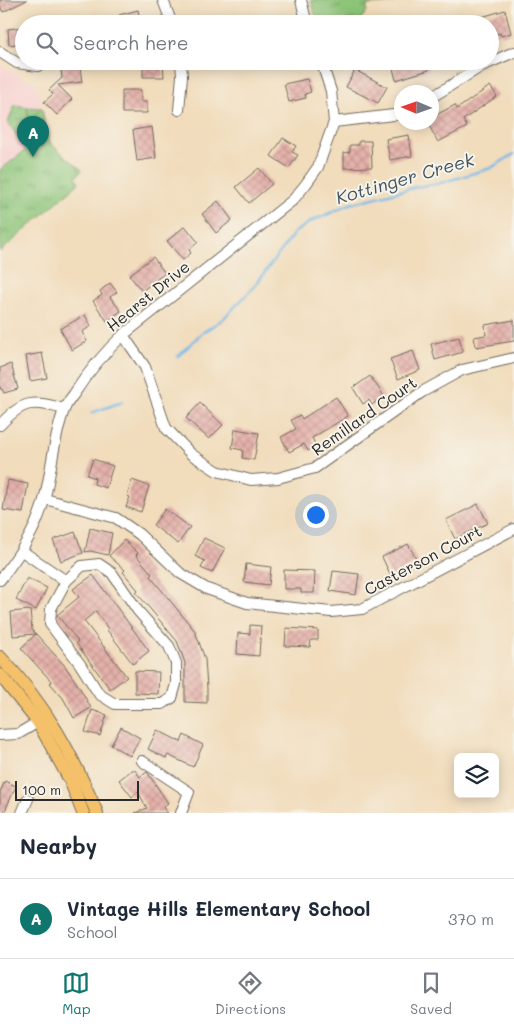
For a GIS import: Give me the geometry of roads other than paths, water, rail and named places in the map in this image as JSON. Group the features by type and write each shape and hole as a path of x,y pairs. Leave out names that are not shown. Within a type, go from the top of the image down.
{"main road":[{"path":"0,657 27,686 83,813"},
{"path":"0,675 43,719 81,776 97,813"}],"street":[{"path":"163,0 169,15"},
{"path":"301,0 305,15"},
{"path":"0,52 15,63"},
{"path":"499,59 514,52"},
{"path":"179,110 182,70"},
{"name":"Hearst Drive","path":"0,580 22,551 37,523 45,499 64,409 82,380 100,357 123,335 293,200 318,167 334,122 331,91 324,70"},
{"path":"439,93 476,70"},
{"path":"334,122 394,115"},
{"name":"Remillard Court","path":"123,335 145,367 166,428 191,454 217,471 251,480 278,478 315,468 422,392 462,370 514,358"},
{"path":"0,425 8,416 25,404 43,403 64,409"},
{"name":"Casterson Court","path":"45,499 116,518 139,534 180,573 207,589 248,603 330,612 362,609 514,529"},
{"path":"22,551 66,581"},
{"path":"99,564 112,573 138,611 169,646 176,663 176,684 172,698 162,704 115,704 99,694 80,664 50,624 51,609 66,581 82,566 99,564"},
{"path":"0,735 18,734 43,719"},
{"path":"142,761 189,792 181,813"},
{"path":"22,813 28,799"}],"waterway":[{"name":"Kottinger Creek","path":"178,356 202,333 223,319 254,287 295,232 310,222 350,204 416,187 441,183 491,168 514,154"},
{"name":"Kottinger Creek","path":"91,413 122,402"}],"place":[{"name":"Vintage Hills Elementary School","path":"33,157"}]}
